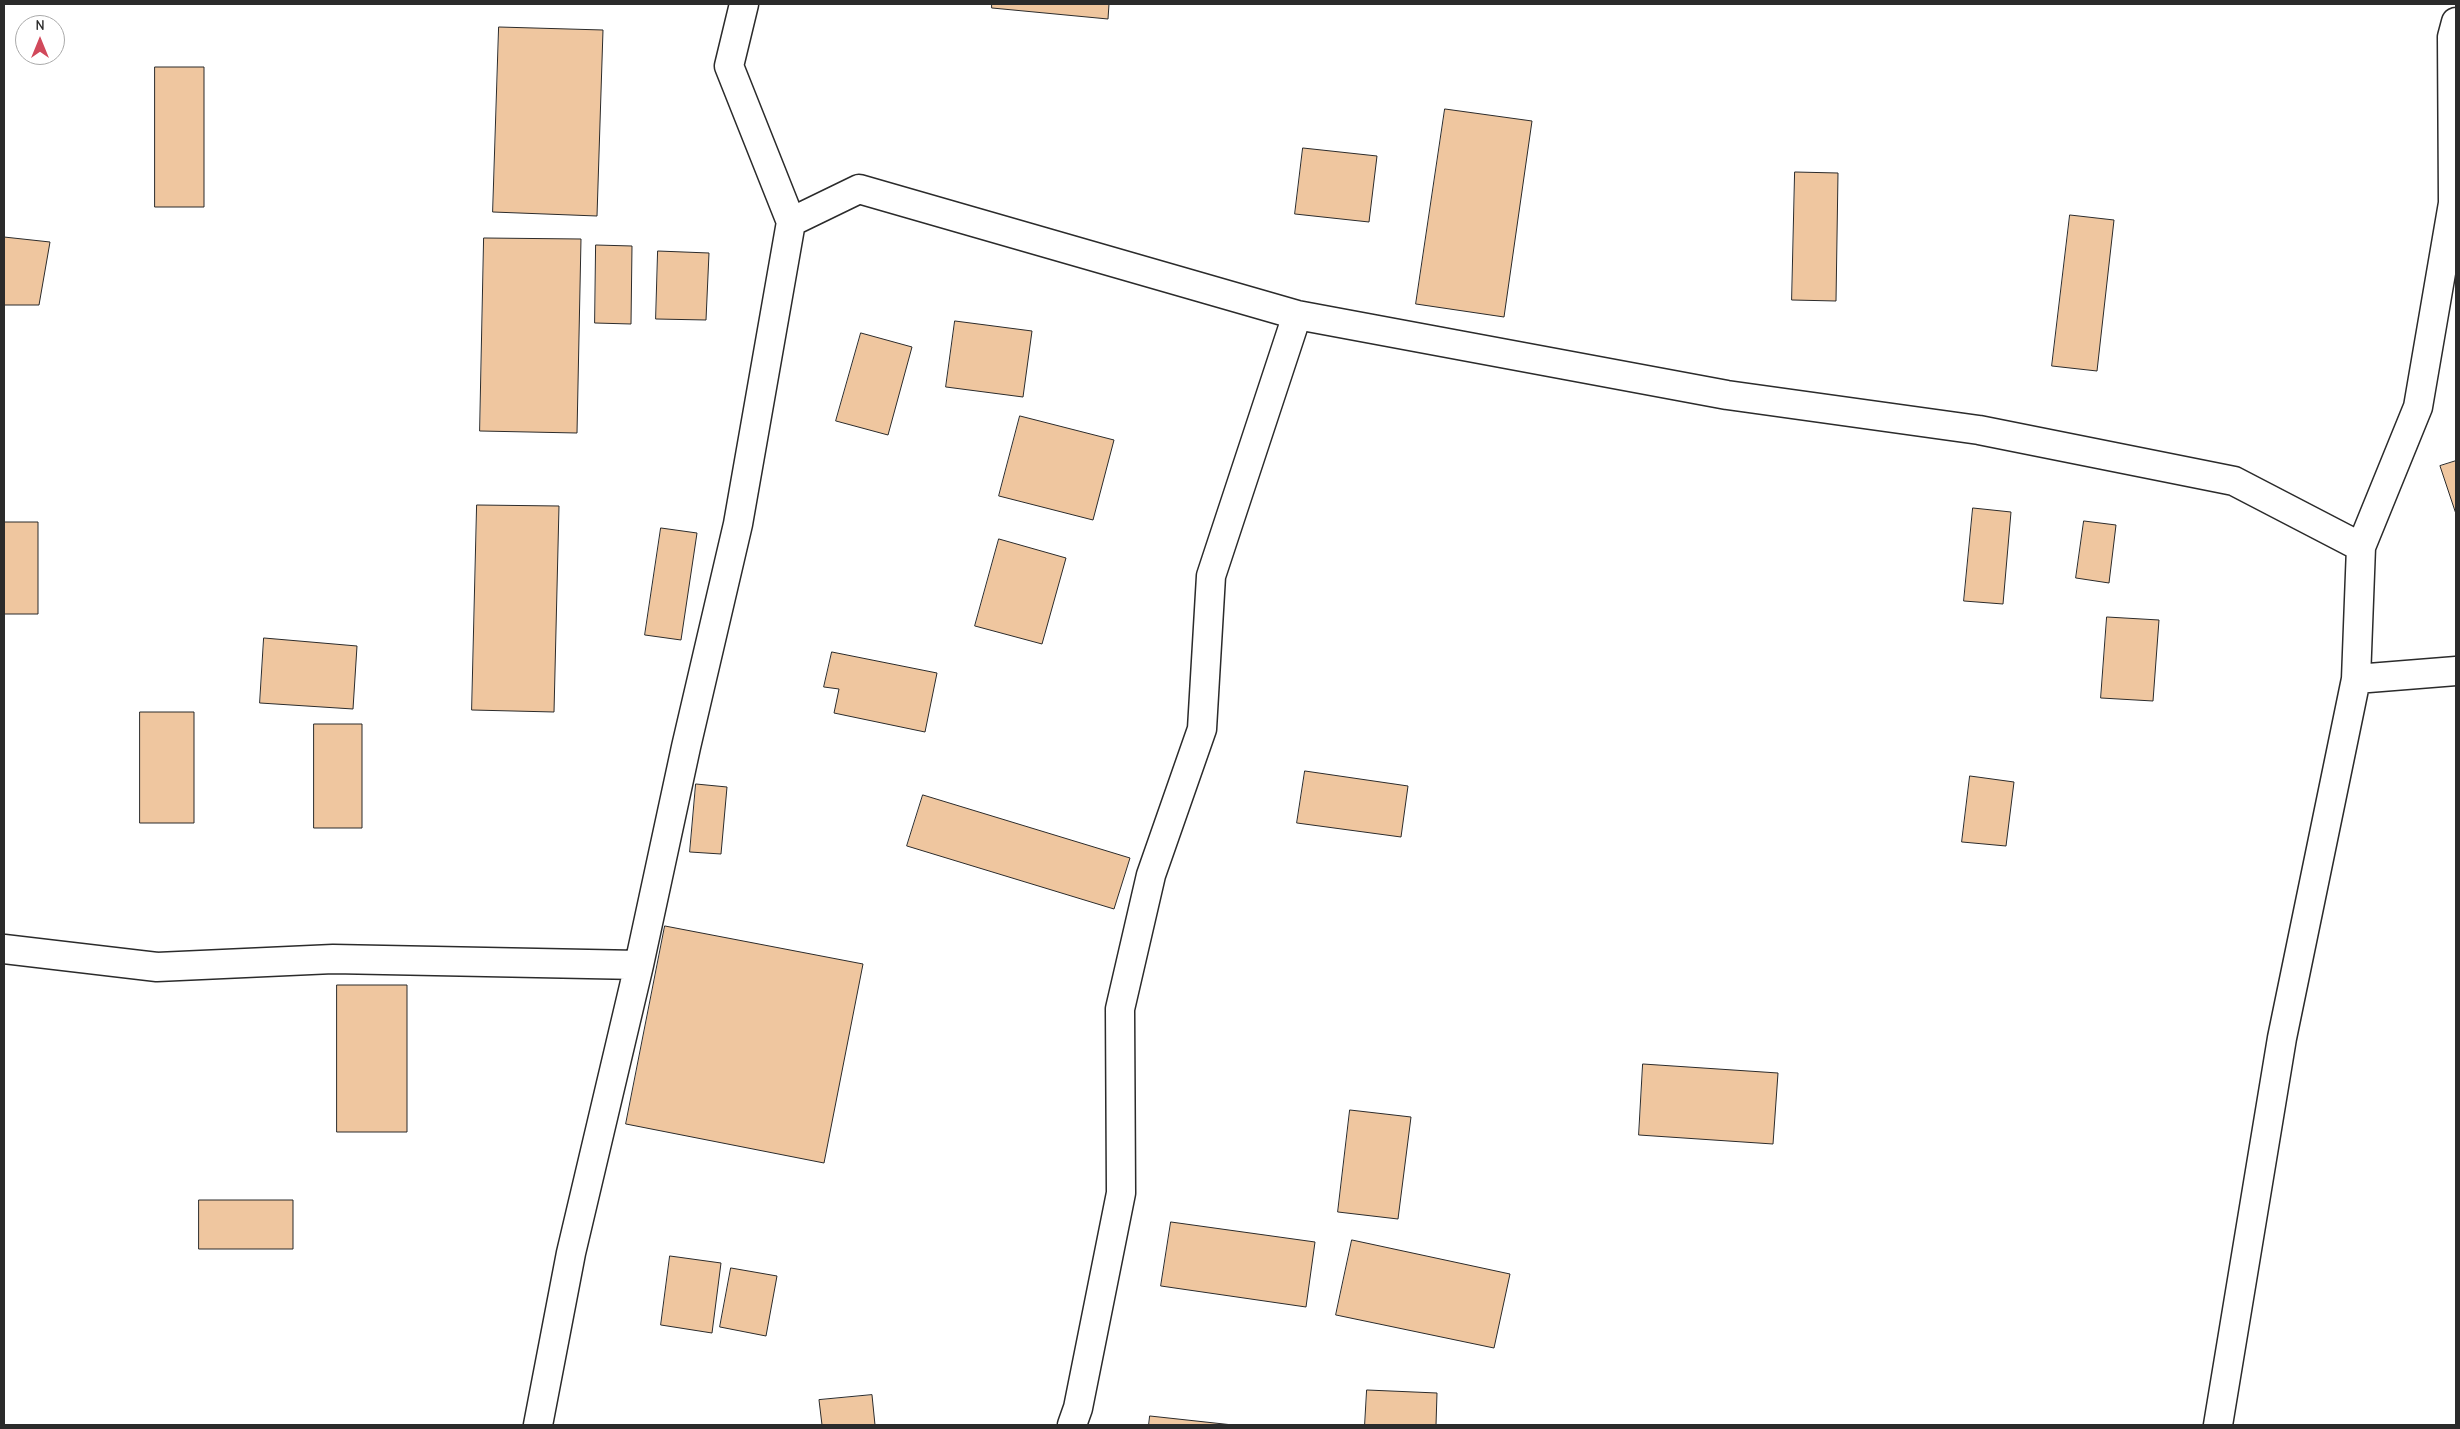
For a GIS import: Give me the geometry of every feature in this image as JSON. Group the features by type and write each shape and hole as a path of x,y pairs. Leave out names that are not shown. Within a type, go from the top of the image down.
{"street":[{"path":"538,1425 571,1253 639,965 686,747 738,524 791,222 729,66 744,4"},
{"path":"2218,1425 2282,1038 2356,679 2361,547 2418,407 2455,202 2452,37 2456,22"},
{"path":"791,222 859,189 1297,315 1727,395 1979,430 2234,481 2361,547"},
{"path":"1072,1425 1078,1408 1121,1192 1120,1009 1151,875 1202,729 1211,576 1297,315"},
{"path":"2356,679 2456,671"},
{"path":"4,950 157,967 333,959 639,965"}],"building":[{"path":"992,4 1109,4 1108,19 992,8"},
{"path":"499,27 603,30 597,216 493,212"},
{"path":"155,67 204,67 204,207 155,207"},
{"path":"1445,109 1532,121 1504,317 1416,304"},
{"path":"1303,148 1377,156 1369,222 1295,214"},
{"path":"1795,172 1838,173 1836,301 1792,300"},
{"path":"2070,215 2114,220 2097,371 2052,366"},
{"path":"4,237 50,242 39,305 4,305"},
{"path":"484,238 581,239 577,433 480,431"},
{"path":"596,245 632,246 631,324 595,323"},
{"path":"658,251 709,253 706,320 656,319"},
{"path":"955,321 1032,331 1023,397 946,387"},
{"path":"861,333 912,347 888,435 836,421"},
{"path":"1020,416 1114,440 1093,520 999,496"},
{"path":"2456,461 2456,514 2440,466"},
{"path":"477,505 559,506 554,712 472,710"},
{"path":"1973,508 2011,512 2003,604 1964,601"},
{"path":"2084,521 2116,525 2109,583 2076,578"},
{"path":"4,522 38,522 38,614 4,614"},
{"path":"661,528 697,533 681,640 645,635"},
{"path":"999,539 1066,558 1042,644 975,626"},
{"path":"2107,617 2159,620 2153,701 2101,698"},
{"path":"264,638 357,646 353,709 260,703"},
{"path":"832,652 937,673 925,732 834,713 839,689 824,687"},
{"path":"140,712 194,712 194,823 140,823"},
{"path":"314,724 362,724 362,828 314,828"},
{"path":"1305,771 1408,786 1401,837 1297,823"},
{"path":"1970,776 2014,782 2006,846 1962,842"},
{"path":"696,784 727,787 721,854 690,852"},
{"path":"923,795 1130,858 1114,909 907,846"},
{"path":"665,926 863,964 824,1163 626,1124"},
{"path":"337,985 407,985 407,1132 337,1132"},
{"path":"1643,1064 1778,1073 1773,1144 1639,1135"},
{"path":"1350,1110 1411,1117 1398,1219 1338,1212"},
{"path":"199,1200 293,1200 293,1249 199,1249"},
{"path":"1171,1222 1315,1242 1306,1307 1161,1286"},
{"path":"1352,1240 1510,1274 1494,1348 1336,1315"},
{"path":"670,1256 721,1263 712,1333 661,1325"},
{"path":"731,1268 777,1276 766,1336 720,1327"},
{"path":"1367,1390 1437,1393 1436,1425 1365,1425"},
{"path":"872,1395 875,1425 822,1425 819,1400"},
{"path":"1150,1416 1233,1425 1149,1425"}]}
